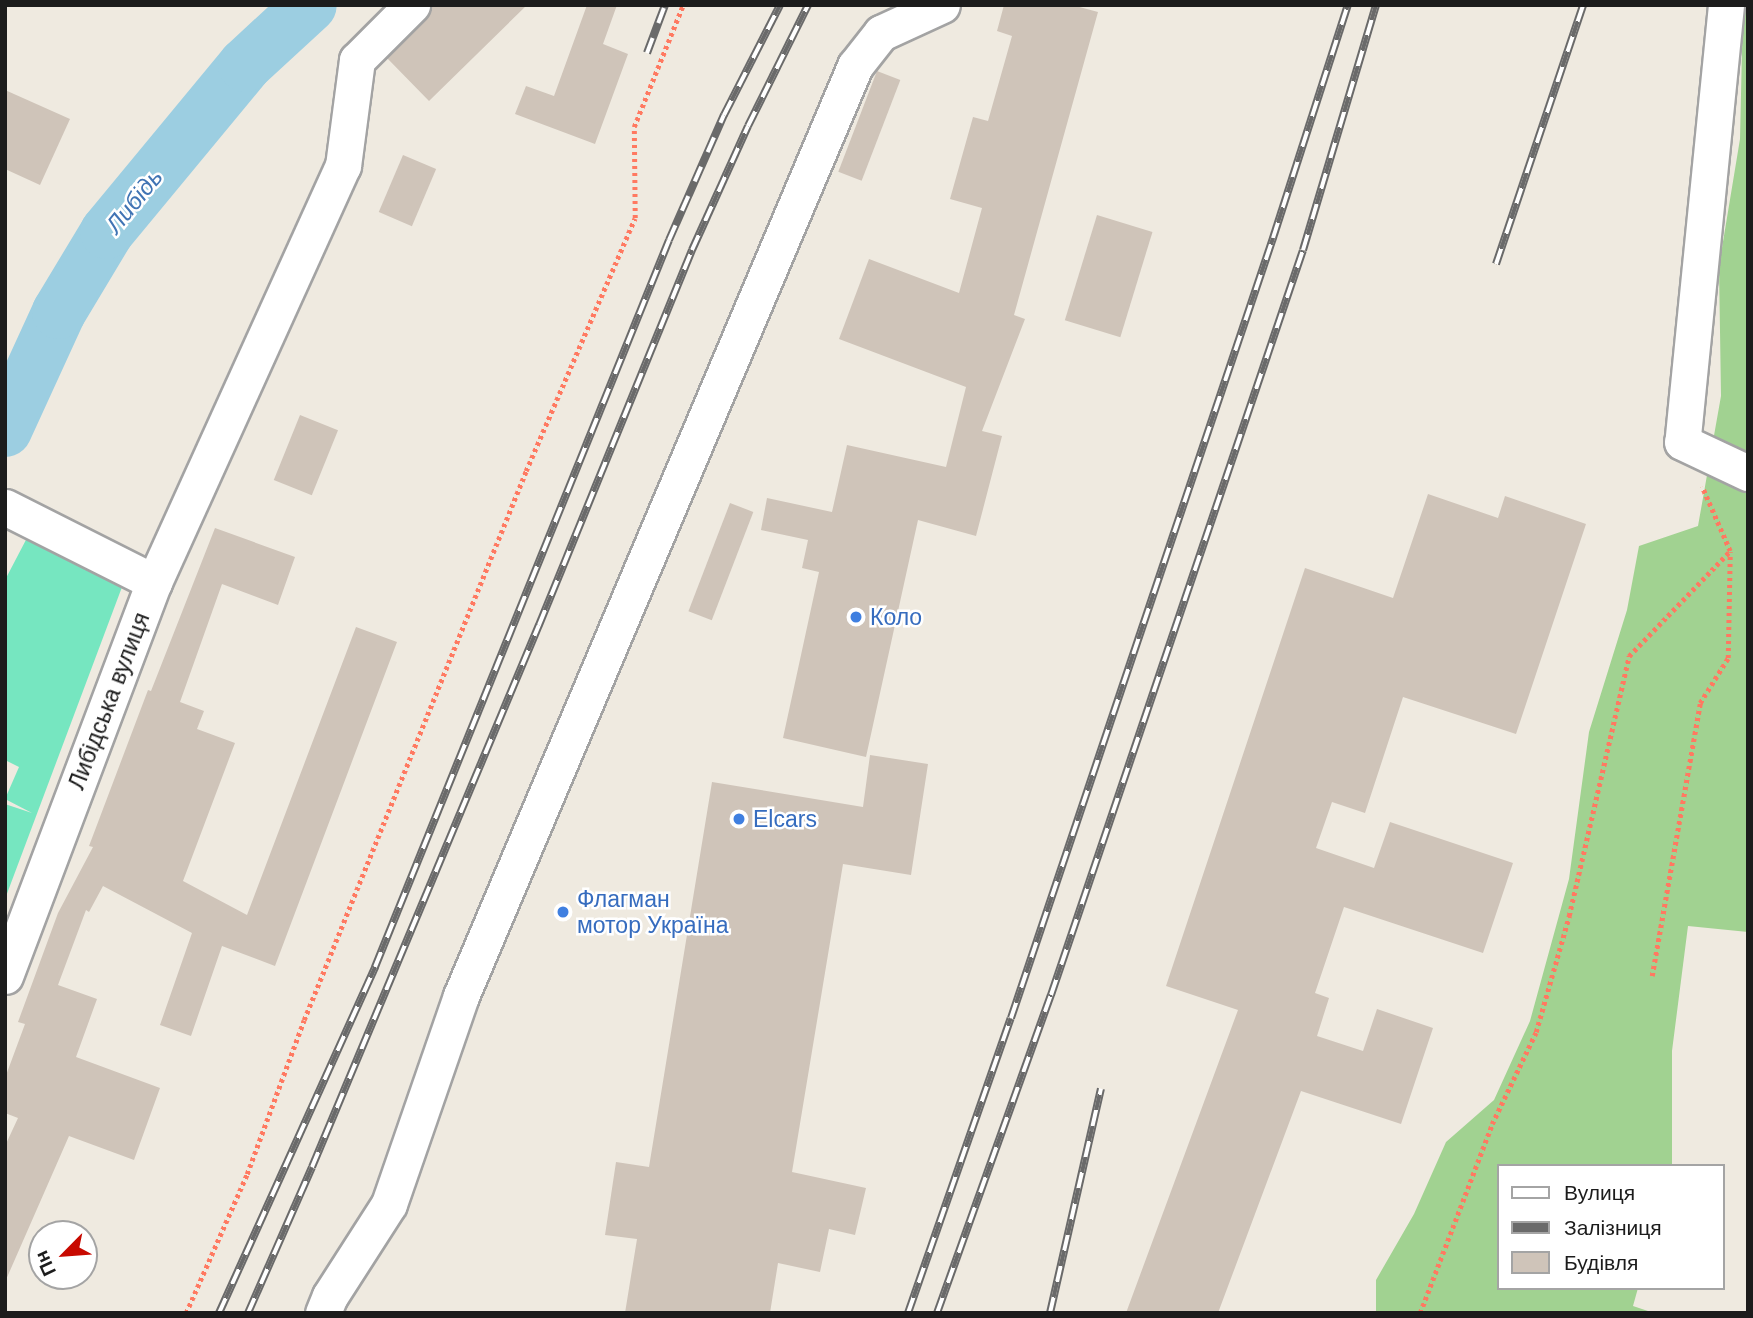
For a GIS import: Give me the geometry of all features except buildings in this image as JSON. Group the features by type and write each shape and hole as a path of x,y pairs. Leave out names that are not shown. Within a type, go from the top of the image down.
{"street":[{"path":"154,582 342,166 357,61 412,5"},
{"path":"323,1313 330,1296 389,1204 461,996 855,66 881,33 942,5"},
{"path":"1726,5 1682,442 1748,472"},
{"name":"Либідська вулиця","path":"5,507 154,582 5,976"}],"path":[{"path":"186,1313 247,1174 304,1020 521,483 635,218 634,127 684,5"},
{"path":"1652,976 1700,703 1728,658 1730,551 1682,442"},
{"path":"1420,1313 1492,1124 1536,1032 1569,916 1629,656 1730,551"}],"green space":[{"path":"1743,5 1748,5 1748,932 1688,926 1672,1051 1672,1164 1498,1164 1498,1290 1637,1290 1633,1306 1654,1313 1376,1313 1376,1280 1414,1214 1446,1142 1494,1100 1530,1021 1569,879 1589,732 1627,610 1639,546 1698,526 1721,396 1719,266 1740,139"},
{"path":"28,536 122,587 5,899 5,804 32,813 5,799 19,767 5,760 5,580"}],"waterway":[{"name":"Либідь","path":"5,430 59,312 107,232 245,65 310,5"}],"railway":[{"path":"647,53 665,5"},
{"path":"219,1313 375,967 669,240 724,115 780,5"},
{"path":"248,1313 539,625 692,250 748,126 808,5"},
{"path":"908,1313 1011,1018 1273,238 1348,5"},
{"path":"937,1313 1051,995 1303,250 1376,5"},
{"path":"1496,264 1583,5"},
{"path":"1050,1313 1101,1089"}],"place":[{"name":"Коло","path":"856,617"},
{"name":"Elcars","path":"739,819"},
{"name":"Флагман мотор Україна","path":"563,912"}]}
